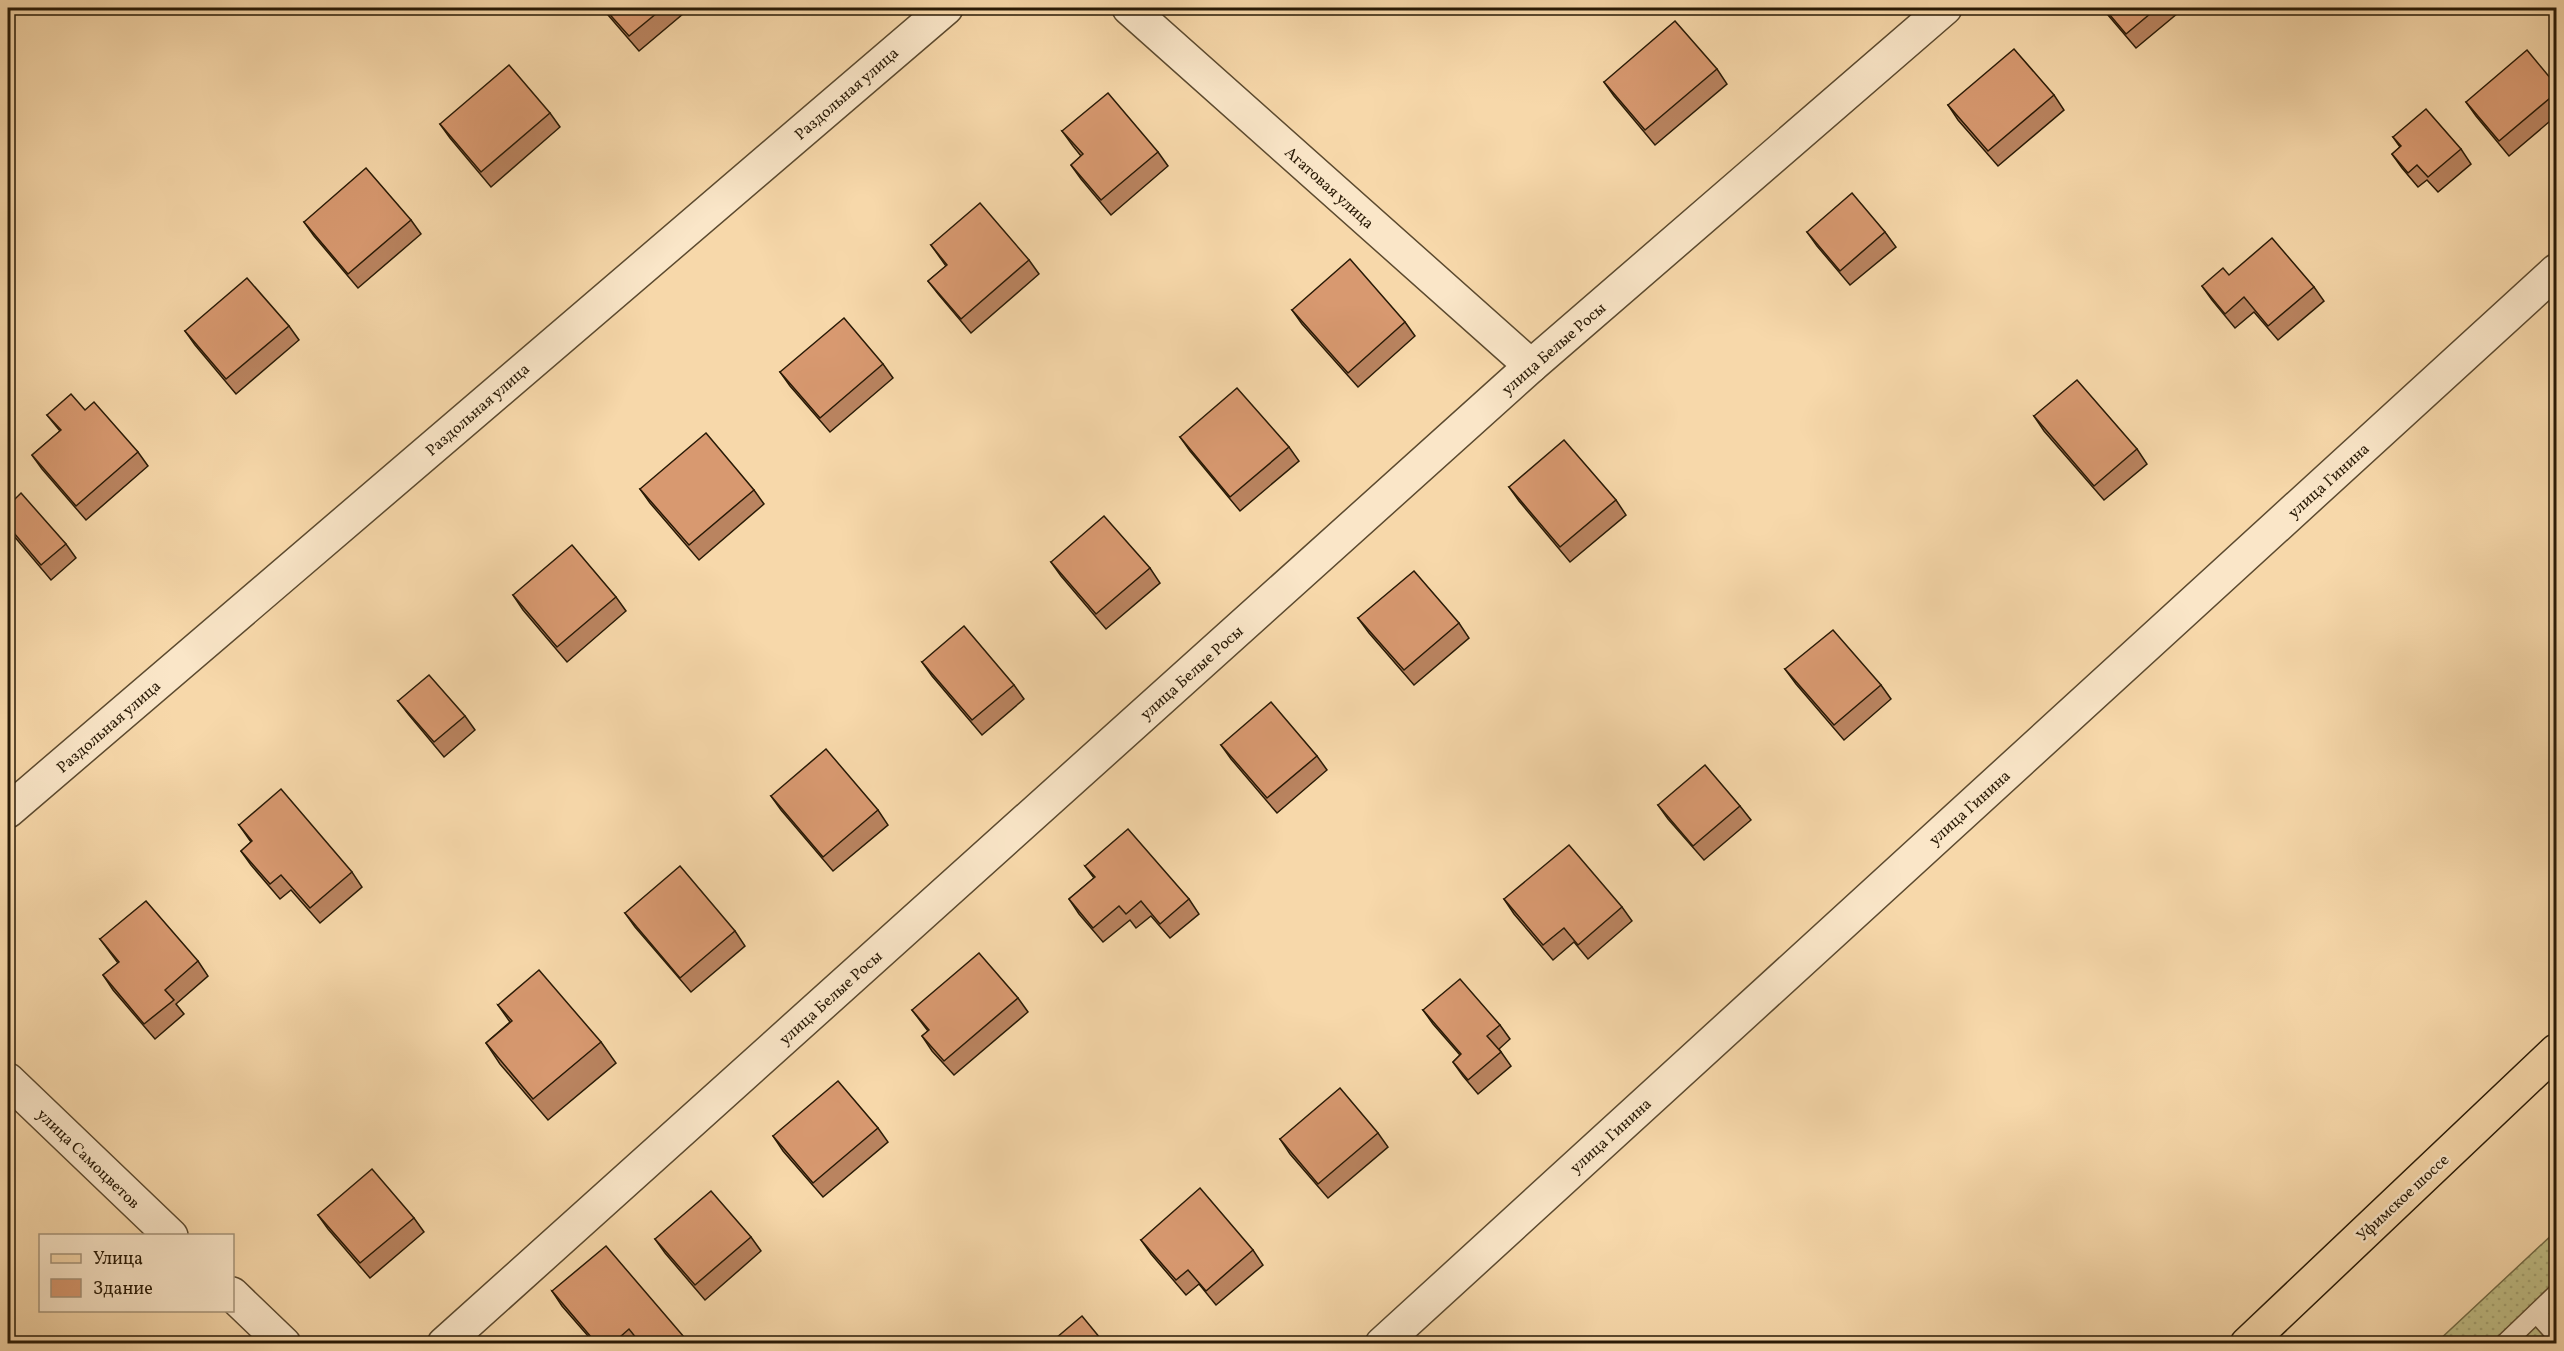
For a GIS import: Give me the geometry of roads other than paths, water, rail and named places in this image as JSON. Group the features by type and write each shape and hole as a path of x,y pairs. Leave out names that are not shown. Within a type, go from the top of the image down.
{"main road":[{"name":"Уфимское шоссе","path":"2247,1344 2556,1052"}],"street":[{"name":"Раздольная улица","path":"8,811 946,8"},
{"name":"Агатовая улица","path":"1129,8 1531,366"},
{"name":"улица Белые Росы","path":"444,1344 1531,366 1945,8"},
{"name":"улица Гинина","path":"1382,1344 2556,272"},
{"name":"улица Самоцветов","path":"8,1080 169,1234"},
{"path":"234,1296 284,1344"}],"lane":[{"path":"2504,1344 2556,1294"},
{"path":"2536,1314 2556,1335"}]}
